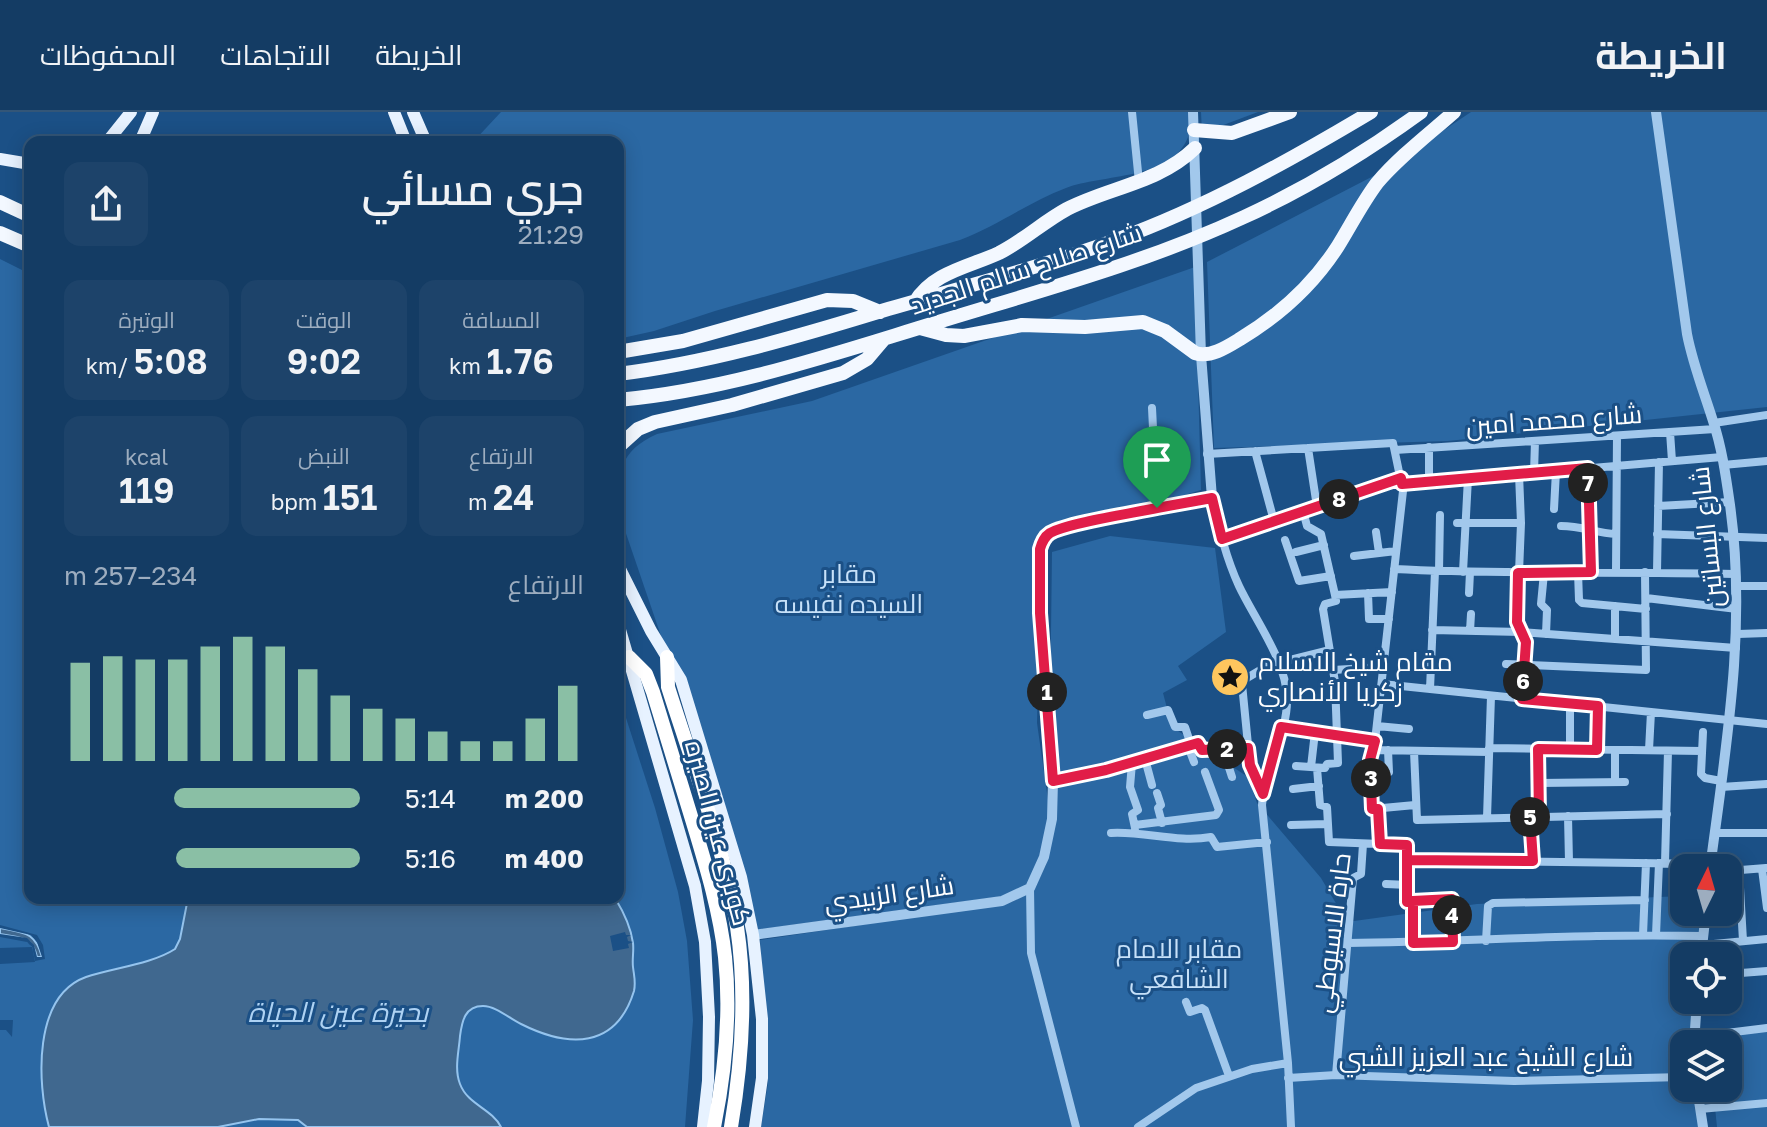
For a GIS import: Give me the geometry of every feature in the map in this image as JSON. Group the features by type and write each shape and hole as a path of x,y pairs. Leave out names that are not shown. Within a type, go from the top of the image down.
{"highway":[{"path":"1194,130 1232,133 1290,112"},
{"name":"شارع صلاح سالم الجديد","path":"624,373 716,356 843,323 1115,240 1261,175 1371,112"},
{"path":"920,327 937,334 964,336 1022,325 1085,327 1143,322 1158,327 1201,355 1220,351 1249,334 1304,289 1331,256 1379,181 1454,112"},
{"name":"شارع صلاح سالم الجديد","path":"624,399 738,381 1122,265 1244,217 1338,166 1418,114"},
{"path":"915,302 936,279 1011,247 1053,217 1078,204 1169,168 1195,148"},
{"path":"0,202 24,213"},
{"path":"0,233 24,243"},
{"path":"624,351 683,341 827,300 853,301 880,312"},
{"path":"624,442 638,429 655,422 732,405 843,373 867,359 884,339"},
{"name":"كوبرى عين الصيره","path":"629,657 646,674 653,692 707,870 721,929 727,1016 714,1127"},
{"name":"كوبرى عين الصيره","path":"667,657 668,687 723,864 737,925 742,1016 731,1127"}],"main road":[{"path":"112,136 131,112"},
{"path":"394,112 404,136"},
{"path":"413,112 423,136"},
{"path":"143,136 151,117"},
{"path":"0,159 24,163"},
{"path":"624,576 681,680 741,877 760,989 762,1078 755,1127"},
{"path":"624,642 695,886 705,942 709,1017 708,1081 703,1127"},
{"path":"708,1081 728,1069 740,1069 762,1078"}],"street":[{"path":"1132,112 1139,182"},
{"path":"1193,112 1201,355 1212,498 1237,583 1285,679 1287,696 1263,794"},
{"name":"شارع البساتين","path":"1656,112 1687,334 1694,367 1714,426 1734,537 1738,634 1712,854"},
{"path":"1152,408 1157,508"},
{"name":"شارع محمد امين","path":"1207,454 1308,448 1429,447 1617,436 1714,426 1767,415"},
{"path":"1670,432 1672,461"},
{"path":"1616,571 1617,436"},
{"path":"1534,473 1535,441"},
{"path":"1394,446 1402,481 1382,684 1370,760 1372,809 1415,805"},
{"path":"1429,447 1429,482"},
{"path":"1308,448 1317,507"},
{"path":"1255,451 1274,521"},
{"path":"1222,539 1402,481 1429,482 1672,461 1767,461"},
{"path":"1657,572 1659,462"},
{"path":"1588,468 1591,572"},
{"path":"1554,509 1556,471"},
{"path":"1519,474 1521,523 1517,622 1526,642 1522,699"},
{"path":"1468,478 1461,523 1469,593"},
{"path":"1076,1127 1031,953 1030,888 1049,838 1053,781 1040,613 1040,549 1043,539 1067,527 1212,498"},
{"path":"1658,506 1730,502"},
{"path":"1296,766 1326,768 1328,764 1338,763 1333,670 1323,609 1325,604 1336,601 1320,531 1307,526 1303,511"},
{"path":"1430,689 1440,515"},
{"path":"1461,523 1521,523"},
{"path":"1561,526 1616,534"},
{"path":"1376,532 1379,553"},
{"path":"1657,534 1767,538"},
{"path":"1285,540 1299,581 1331,576"},
{"path":"1296,552 1324,545"},
{"path":"1354,556 1396,551"},
{"path":"1394,569 1735,574"},
{"path":"1578,572 1580,602 1646,609"},
{"path":"1506,664 1644,671 1647,668 1645,572"},
{"path":"1544,573 1541,604 1547,610 1546,634"},
{"path":"1736,586 1767,586"},
{"path":"1335,595 1392,592"},
{"path":"1368,593 1369,619 1389,619"},
{"path":"1646,598 1737,609"},
{"path":"1615,606 1615,639"},
{"path":"1470,631 1471,614"},
{"path":"1432,630 1521,632 1736,648"},
{"path":"1738,634 1767,633"},
{"path":"1291,1127 1263,794 1250,765 1242,684 1247,678 1277,662 1330,650"},
{"path":"1333,670 1383,667"},
{"path":"1382,684 1767,724"},
{"path":"1487,818 1491,696"},
{"path":"1570,704 1570,749"},
{"path":"1597,750 1598,706"},
{"path":"1147,715 1168,710 1175,727 1185,727 1194,762"},
{"path":"1649,750 1651,712"},
{"path":"1490,719 1503,720"},
{"path":"1377,726 1409,729"},
{"path":"1281,727 1337,735 1388,750 1702,751"},
{"path":"1315,732 1314,767 1320,805 1327,807 1329,842 1407,845 1407,902 1452,899 1453,942"},
{"path":"1703,732 1702,777 1721,784 1767,784"},
{"path":"1053,781 1132,763 1198,743 1202,750 1248,748"},
{"path":"1223,749 1232,777"},
{"path":"1533,861 1539,783 1538,749"},
{"path":"1388,750 1389,772"},
{"path":"1539,783 1620,782 1615,750"},
{"path":"1414,751 1417,820 1667,814"},
{"path":"1656,935 1667,814 1668,751"},
{"path":"1145,759 1161,806 1158,808 1162,823"},
{"path":"1132,763 1130,787 1138,810 1132,814 1136,829"},
{"path":"1111,833 1216,815 1219,810 1205,772"},
{"path":"1293,789 1319,786"},
{"path":"1378,809 1380,844"},
{"path":"1568,816 1569,862"},
{"path":"1291,825 1327,824"},
{"path":"1136,829 1186,841 1213,838 1217,847 1267,842"},
{"path":"1715,833 1767,833"},
{"name":"حارة الاسيوطي","path":"1336,1075 1353,878 1361,874 1363,844"},
{"path":"1407,860 1670,863"},
{"path":"1643,935 1646,863"},
{"path":"1742,870 1764,868 1767,908"},
{"path":"1386,884 1408,885"},
{"name":"شارع الزبيدي","path":"753,935 1002,901 1030,888"},
{"path":"1486,941 1488,906 1493,903 1645,900"},
{"path":"1413,901 1413,943"},
{"path":"1742,923 1743,941"},
{"path":"1348,943 1643,935 1685,942"},
{"path":"1735,942 1767,939"},
{"path":"1742,973 1767,971"},
{"path":"1186,1002 1190,1012 1205,1010 1229,1076"},
{"path":"1742,1032 1767,1028"},
{"path":"1138,1127 1182,1096 1229,1076 1288,1063"},
{"name":"شارع الشيخ عبد العزيز الشبي","path":"1288,1078 1336,1075 1505,1081 1670,1077"},
{"path":"1699,1102 1703,1127"},
{"path":"1700,1109 1767,1103"}],"green space":[{"path":"501,112 1191,112 1189,134 1180,151 1152,168 1066,188 960,240 624,338 624,136 479,136"},
{"path":"1201,112 1258,112 1202,133"},
{"path":"1471,112 1767,112 1767,407 1448,441 1214,448 1207,262 1383,171"},
{"path":"0,259 24,271 24,904 624,904 624,712 655,808 678,892 687,941 693,1020 685,1127 0,1127 0,1030 6,1030 12,1037 13,1020 0,1020 0,964 35,962 32,947 0,948"},
{"name":"مقابر السيده نفيسه","path":"1195,267 1201,490 1041,539 1037,723 1049,807 1046,845 1025,888 1011,895 755,930 743,876 624,528 624,462 635,448 657,434 812,401"},
{"name":"مقابر الامام الشافعي","path":"1110,536 1215,548 1226,632 1178,666 1187,680 1163,693 1172,727 1248,777 1257,803 1321,878 1347,922 1477,904 1670,897 1670,926 1703,926 1701,942 1670,942 1670,1014 1695,1014 1693,1030 1670,1030 1670,1102 1697,1102 1701,1127 761,1127 768,1083 760,940 1012,902 1035,887 1046,865 1057,807 1050,712 1052,552"},
{"path":"1767,1028 1767,1127 1717,1127 1714,1102 1742,1102 1742,1030 1713,1030"}],"water":[{"name":"بحيرة عين الحياة","path":"187,904 618,904 632,937 635,982 626,1010 616,1024 589,1038 556,1037 539,1032 488,1007 477,1007 468,1012 461,1030 458,1078 468,1097 492,1115 501,1127 307,1127 298,1120 259,1119 218,1127 49,1127 41,1065 48,1021 56,1002 69,987 86,977 166,954 175,949"},
{"path":"0,928 32,938 42,957 37,957 28,941 0,934"}],"pier":[{"path":"0,925 37,935 43,945 45,959 35,961 32,947 27,942 0,937 0,934 27,938 34,945 37,957 42,957 31,935 0,928"},
{"path":"625,932 631,935 627,937 628,941 633,942 628,944 629,948 613,951 610,936"}],"place":[{"name":"مقام شيخ الاسلام زكريا الأنصاري","path":"1230,677"}],"route":[{"path":"1157,508 1067,527 1043,539 1040,549 1040,613 1053,781 1106,770 1198,743 1202,750 1248,748 1250,765 1263,794 1281,727 1375,741 1370,760 1372,809 1378,809 1380,844 1407,845 1407,860 1408,885 1407,902 1413,901 1413,943 1453,942 1452,899 1413,901 1407,902 1407,860 1533,861 1530,817 1539,817 1538,749 1597,750 1598,706 1522,699 1526,642 1517,622 1518,573 1591,572 1588,468 1402,484 1401,478 1222,539 1212,498 1157,508"}]}
